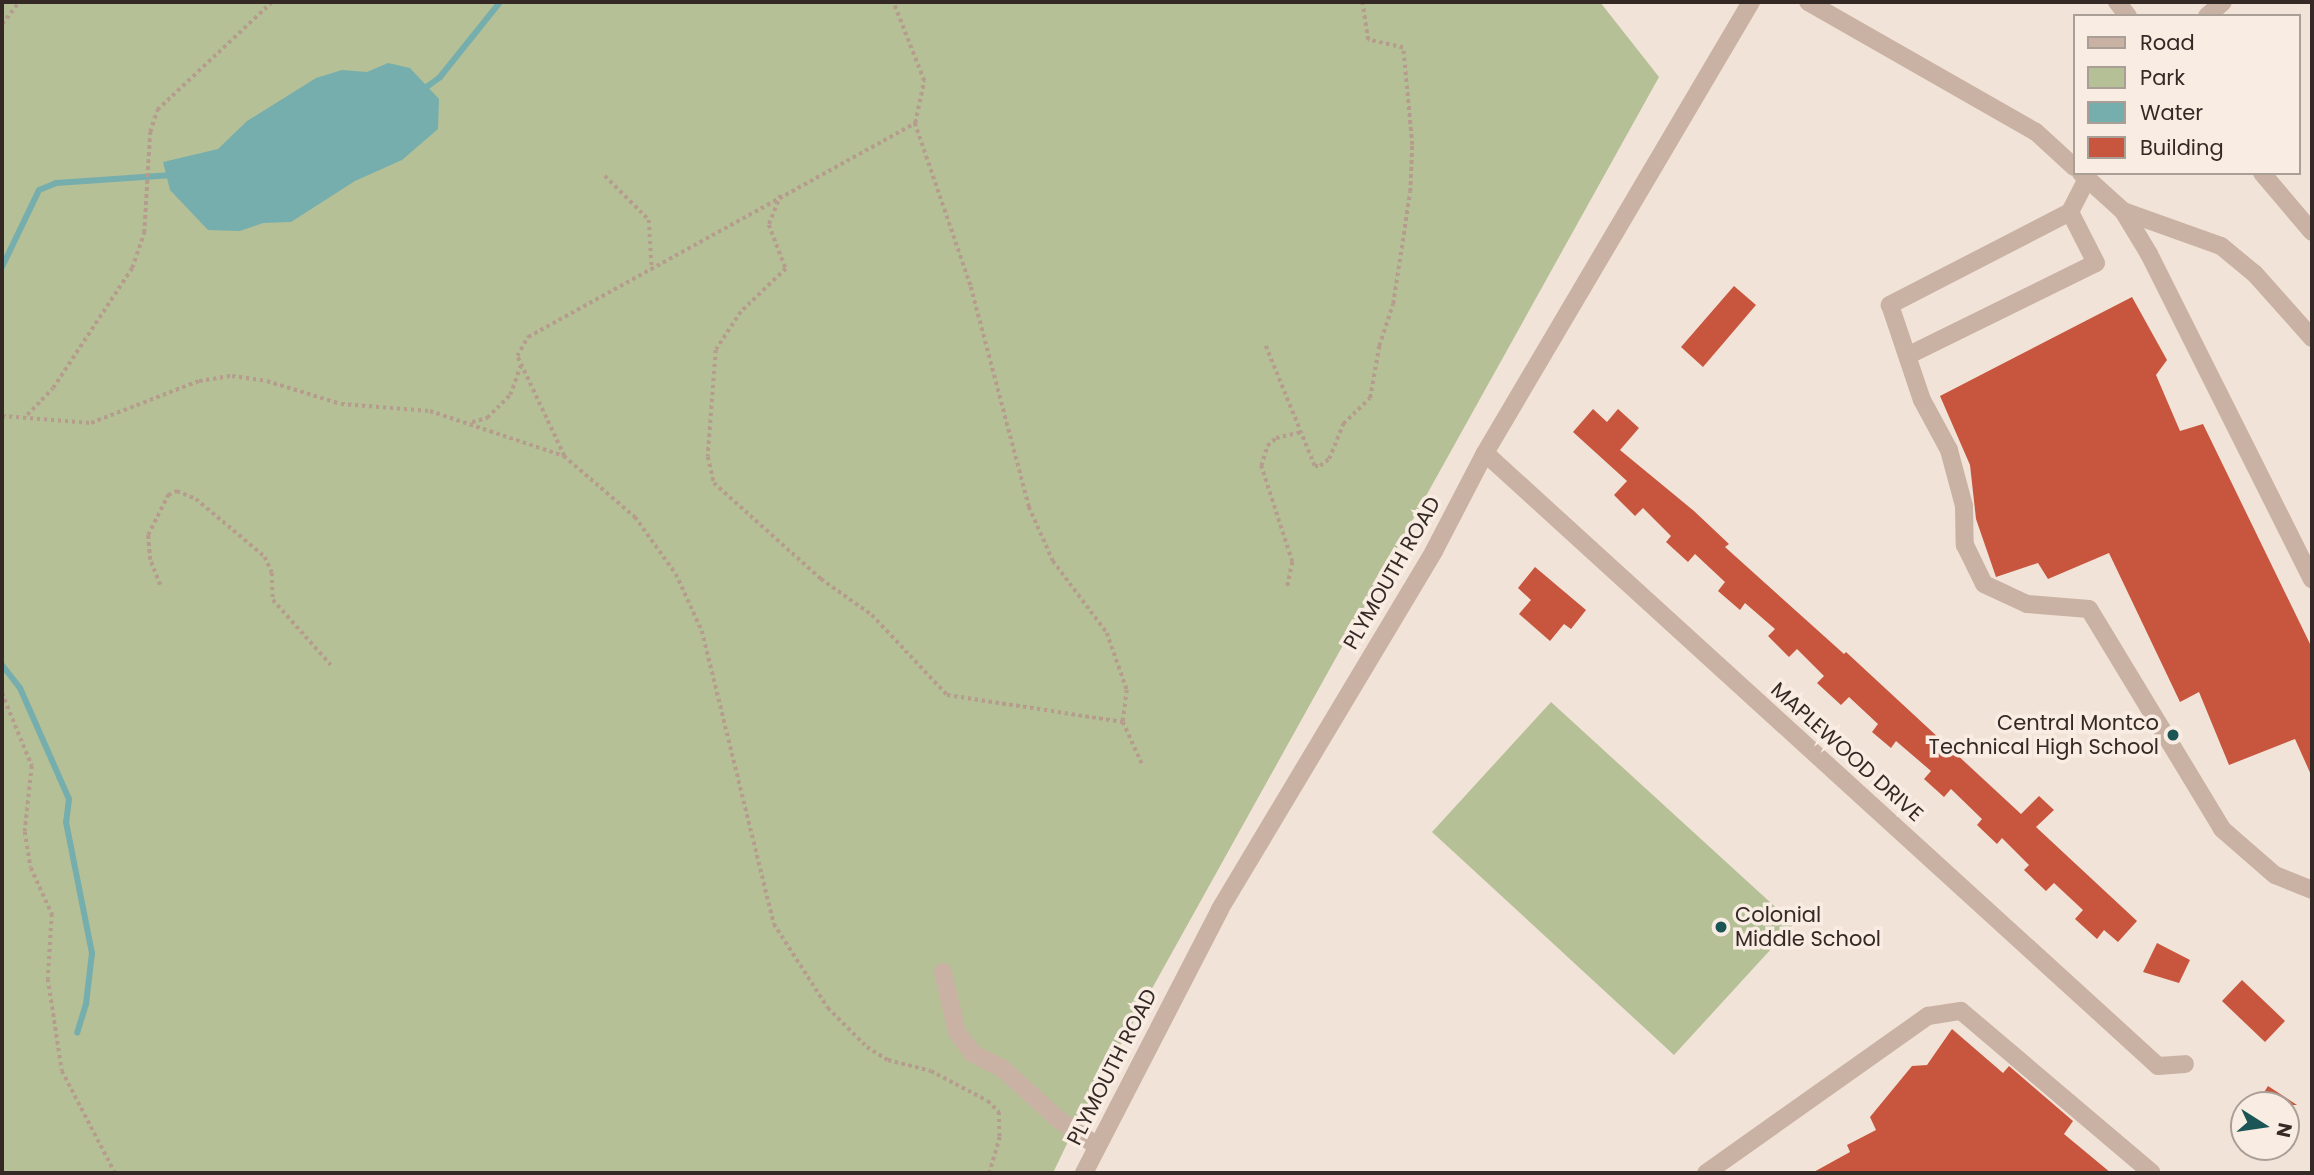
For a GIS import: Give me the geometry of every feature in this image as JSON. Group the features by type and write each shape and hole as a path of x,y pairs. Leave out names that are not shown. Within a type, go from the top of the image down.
{"street":[{"name":"PLYMOUTH ROAD","path":"1084,1173 1220,909 1434,551 1485,453 1751,2"},
{"path":"1808,2 2036,132 2072,165"},
{"path":"2209,14 2223,2"},
{"path":"1909,355 2096,263 2070,212 2080,175"},
{"path":"2083,175 2123,211 2312,579"},
{"path":"2264,175 2312,232"},
{"path":"2123,211 2221,246 2255,274 2312,338"},
{"path":"2070,212 1890,305 1922,400 1949,450 1964,506 1965,545 1984,584 2026,604 2089,609 2222,829 2275,875 2312,890"},
{"name":"MAPLEWOOD DRIVE","path":"1485,453 2158,1066 2185,1064"},
{"path":"943,972 957,1032 972,1053 1002,1068 1058,1119 1097,1146"},
{"path":"1706,1173 1928,1016 1961,1012 2152,1173"}],"path":[{"path":"2,24 19,2"},
{"path":"27,415 53,388 132,268 144,233 153,120 164,99 272,2"},
{"path":"893,2 924,81 915,123 971,287 1029,507 1053,561 1107,633 1127,690 1123,722 1143,766"},
{"path":"1266,346 1315,466 1320,466 1329,459 1343,424 1370,398 1379,346 1393,304 1407,223 1412,145 1403,48 1377,43 1365,33 1362,2"},
{"path":"564,456 517,356 528,337 915,123"},
{"path":"605,176 649,220 652,270"},
{"path":"781,195 769,225 786,269 741,312 716,350 708,457 715,483 821,579 873,615 947,695 1123,722"},
{"path":"470,423 486,418 510,396 521,365"},
{"path":"2,416 27,415 91,423 199,381 232,376 267,381 341,404 413,408 470,423 564,456 635,517 676,574 702,631 774,924 828,1008 867,1047 888,1060 942,1076 999,1112 1000,1137 990,1173"},
{"path":"1287,586 1292,562 1261,467 1267,446 1276,438 1301,432"},
{"path":"160,585 150,560 148,535 168,495 177,491 196,499 265,556 272,573 273,600 331,665"},
{"path":"2,693 32,766 25,832 32,868 52,914 48,979 62,1071 115,1173"}],"green space":[{"path":"2,2 1600,2 1659,77 1075,1127 1053,1173 2,1173"},
{"path":"1551,702 1794,924 1674,1055 1432,832"}],"water":[{"path":"388,63 410,68 439,99 438,129 402,160 355,181 291,222 263,223 240,231 208,230 170,190 163,162 218,149 247,121 316,78 342,70 367,72"}],"building":[{"path":"1734,286 1756,305 1703,367 1681,347"},
{"path":"2132,297 2167,360 2156,375 2180,431 2203,424 2312,648 2312,777 2295,739 2229,765 2199,692 2180,702 2109,553 2048,579 2038,563 1996,577 1976,519 1970,465 1940,396"},
{"path":"1593,409 1607,422 1618,409 1639,428 1620,450 1694,511 1729,544 1725,547 1844,654 1846,652 2021,814 2039,796 2054,810 2036,827 2137,921 2118,942 2104,930 2097,939 2075,919 2083,910 2054,883 2046,891 2024,870 2029,865 2002,838 1997,844 1977,825 1982,819 1951,789 1944,797 1924,779 1931,771 1896,741 1891,748 1872,732 1878,724 1849,697 1841,705 1817,683 1824,676 1797,649 1789,657 1768,636 1775,629 1745,603 1740,610 1718,591 1725,582 1695,554 1688,562 1666,542 1671,536 1643,508 1635,516 1614,495 1627,481 1573,432"},
{"path":"1535,567 1586,610 1571,629 1564,624 1550,641 1519,614 1531,600 1518,588"},
{"path":"2157,943 2190,960 2179,983 2143,972"},
{"path":"2242,980 2285,1021 2265,1042 2222,1001"},
{"path":"1952,1029 2003,1073 2009,1066 2073,1121 2064,1134 2111,1173 1812,1173 1850,1152 1847,1145 1876,1130 1870,1117 1912,1066 1927,1065"}],"waterway":[{"path":"421,91 440,77 500,2"},
{"path":"2,267 39,190 56,183 173,175"},
{"path":"2,665 20,688 69,799 66,822 92,953 86,1004 77,1033"}],"place":[{"name":"Central Montco Technical High School","path":"2173,735"},
{"name":"Colonial Middle School","path":"1721,927"}]}
